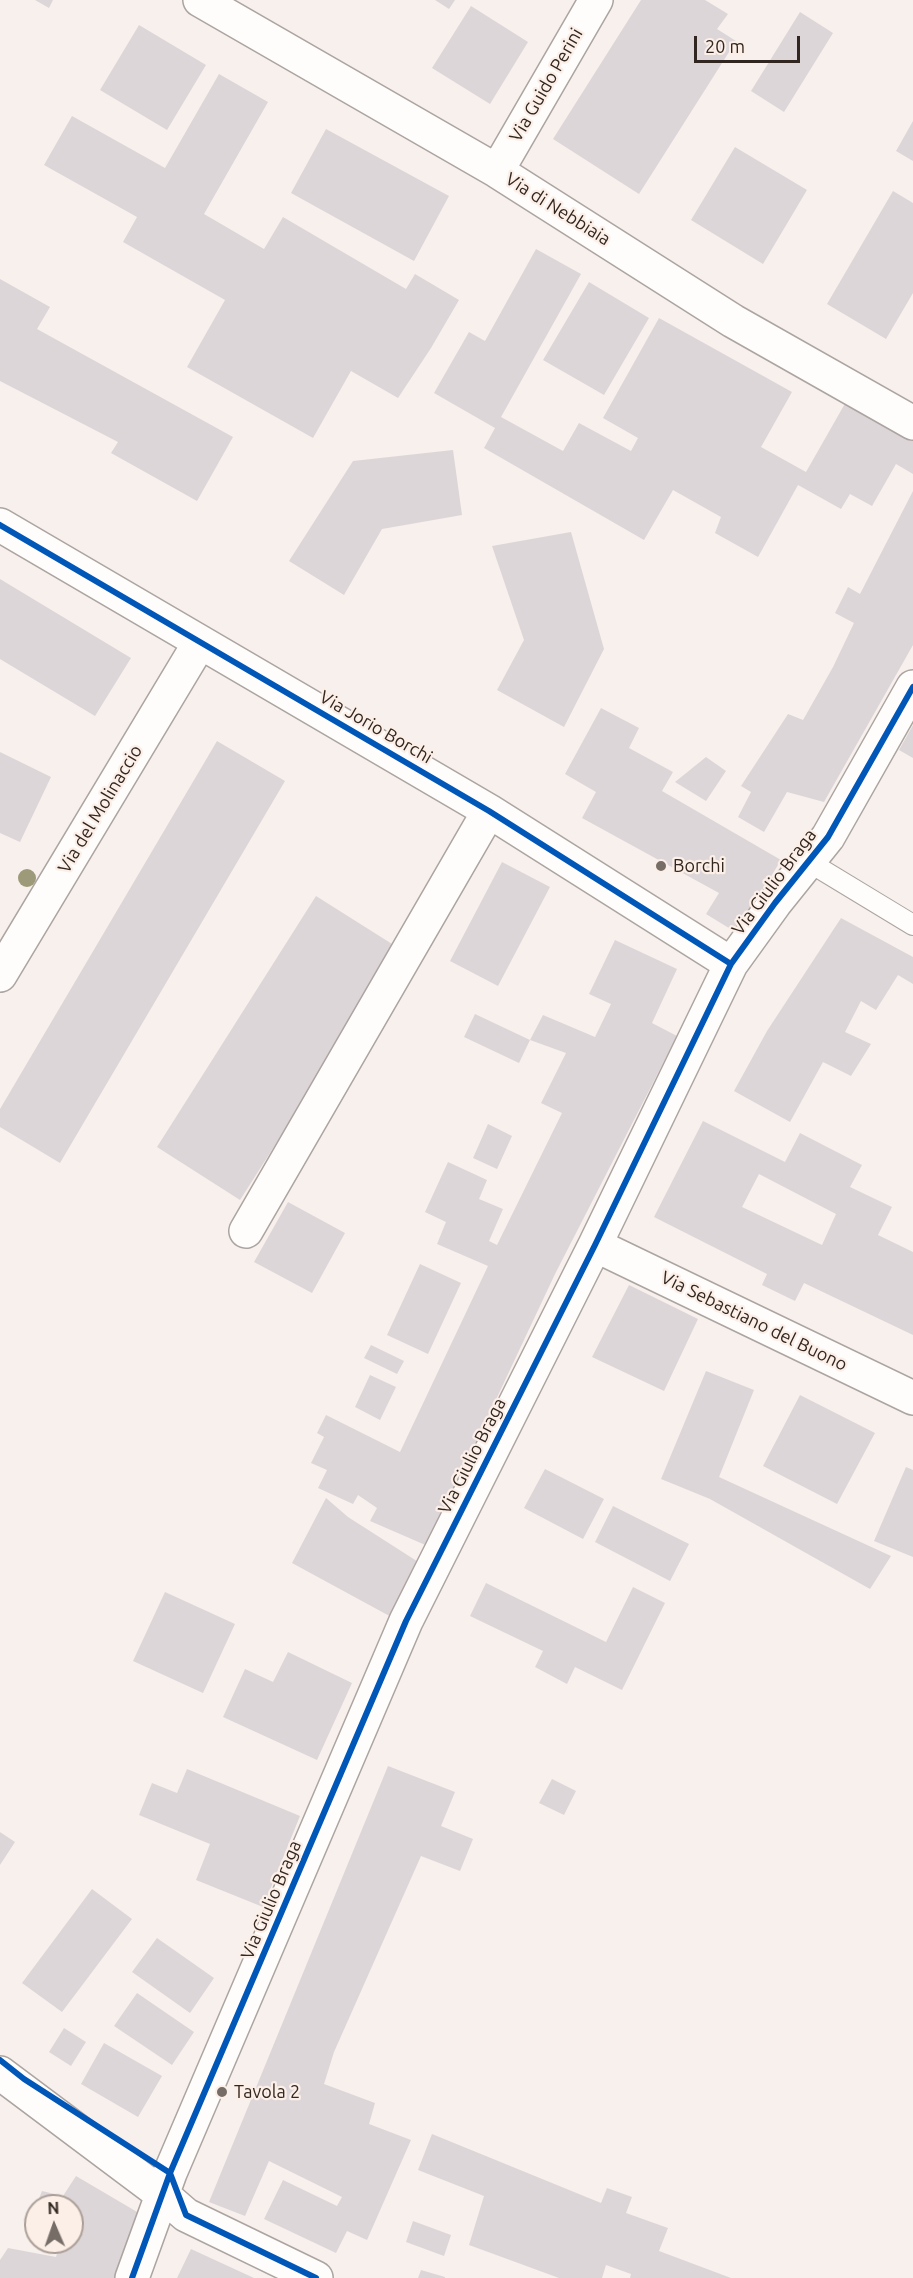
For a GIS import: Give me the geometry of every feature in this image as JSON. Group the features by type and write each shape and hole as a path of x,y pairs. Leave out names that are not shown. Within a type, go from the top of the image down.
{"street":[{"name":"Via di Nebbiaia","path":"200,0 497,171 733,321 913,423"},
{"name":"Via Guido Perini","path":"497,171 596,0"},
{"name":"Via Jorio Borchi","path":"0,525 489,811 731,964"},
{"name":"Via del Molinaccio","path":"0,975 200,642"},
{"name":"Via Giulio Braga","path":"132,2278 175,2162 406,1621 595,1245 731,964 775,903 828,837 913,687"},
{"path":"246,1231 489,811"},
{"name":"Via Sebastiano del Buono","path":"595,1245 913,1398"},
{"path":"0,2073 163,2195 186,2215 316,2278"}],"lane":[{"path":"809,862 913,924"}],"building":[{"path":"35,0 53,0 49,8"},
{"path":"435,0 455,0 449,9"},
{"path":"641,0 705,0 728,14 717,29 736,41 639,194 553,139"},
{"path":"471,6 528,42 490,104 432,68"},
{"path":"800,12 833,33 784,112 751,91"},
{"path":"139,25 206,65 167,130 100,90"},
{"path":"219,74 268,102 204,214 264,249 283,217 406,289 415,274 459,300 398,398 351,371 313,438 187,367 225,300 123,242 137,217 44,165 72,116 165,168"},
{"path":"913,121 913,161 896,151"},
{"path":"326,129 449,196 414,261 291,193"},
{"path":"735,147 807,190 763,264 691,220"},
{"path":"893,191 913,203 913,293 886,339 827,304"},
{"path":"536,249 581,274 501,417 563,451 579,423 631,451 638,438 603,418 659,318 792,392 761,447 806,472 847,400 913,436 913,474 896,464 872,506 850,494 841,509 798,485 758,557 715,533 721,517 673,490 644,540 484,448 495,428 434,393 469,332 485,341"},
{"path":"0,279 50,307 37,329 233,437 197,501 111,453 118,442 0,381"},
{"path":"589,282 649,318 604,395 543,360"},
{"path":"453,450 462,515 382,529 344,595 289,561 353,461"},
{"path":"913,491 913,645 824,802 787,792 764,832 738,817 751,792 741,786 788,714 803,720 833,667 854,623 835,613 848,587 860,594"},
{"path":"571,532 604,649 564,727 497,690 524,640 492,546"},
{"path":"0,579 131,658 95,716 0,659"},
{"path":"601,708 639,728 629,748 673,772 662,791 781,860 737,933 706,914 719,893 582,818 596,792 565,774"},
{"path":"913,725 913,758 899,750"},
{"path":"217,741 285,781 60,1163 0,1127 0,1109"},
{"path":"0,752 51,777 20,842 0,833"},
{"path":"706,757 726,771 706,801 675,782"},
{"path":"502,862 550,887 498,986 450,961"},
{"path":"316,896 400,949 240,1200 157,1147"},
{"path":"841,918 913,957 913,984 898,975 876,1010 861,1001 845,1032 871,1044 851,1076 823,1062 790,1122 734,1091 767,1031"},
{"path":"615,940 677,969 652,1023 677,1036 555,1274 453,1491 430,1547 370,1521 377,1508 358,1495 353,1504 318,1488 327,1470 311,1463 324,1437 317,1433 326,1415 400,1452 488,1266 437,1244 446,1222 425,1212 448,1162 487,1180 479,1199 503,1209 489,1241 497,1245 562,1113 541,1103 566,1053 530,1040 543,1015 595,1037 611,1004 589,994"},
{"path":"475,1014 530,1040 519,1063 464,1037"},
{"path":"703,1121 785,1162 800,1133 862,1165 850,1187 892,1207 878,1235 913,1252 913,1335 804,1283 795,1301 762,1285 767,1274 654,1217","holes":["759,1174 836,1214 822,1245 742,1207"]},
{"path":"488,1124 512,1136 497,1169 473,1158"},
{"path":"288,1202 345,1233 312,1293 254,1262"},
{"path":"420,1264 461,1283 428,1354 387,1335"},
{"path":"629,1285 698,1319 664,1391 592,1357"},
{"path":"371,1345 404,1361 397,1374 364,1358"},
{"path":"706,1371 754,1390 719,1477 891,1556 870,1589 710,1499 661,1479"},
{"path":"370,1375 396,1387 380,1420 355,1407"},
{"path":"800,1395 875,1433 837,1504 763,1466"},
{"path":"906,1467 913,1470 913,1557 874,1541"},
{"path":"545,1469 604,1499 583,1539 524,1508"},
{"path":"326,1498 348,1517 423,1565 395,1619 292,1563"},
{"path":"613,1506 689,1544 670,1581 595,1542"},
{"path":"486,1583 606,1642 633,1587 665,1603 622,1690 575,1667 567,1684 535,1667 543,1651 470,1616"},
{"path":"165,1592 235,1624 203,1693 133,1661"},
{"path":"288,1652 352,1683 317,1760 223,1717 245,1669 273,1682"},
{"path":"388,1766 455,1792 441,1826 473,1839 460,1871 421,1856 334,2052 324,2084 375,2103 369,2124 411,2140 367,2240 347,2231 336,2253 264,2219 283,2180 337,2206 342,2197 269,2161 245,2216 209,2202"},
{"path":"187,1769 300,1816 263,1907 196,1880 210,1844 139,1815 152,1783 177,1793"},
{"path":"552,1779 576,1791 564,1815 539,1803"},
{"path":"0,1832 15,1842 0,1865"},
{"path":"92,1889 132,1919 62,2012 22,1983"},
{"path":"157,1938 214,1978 190,2013 132,1972"},
{"path":"137,1993 194,2032 172,2065 114,2026"},
{"path":"64,2028 86,2042 71,2066 49,2052"},
{"path":"104,2043 162,2076 138,2117 81,2084"},
{"path":"432,2134 601,2203 607,2188 632,2197 626,2213 668,2228 659,2251 731,2278 630,2278 631,2274 606,2265 602,2278 559,2278 469,2245 484,2196 418,2170"},
{"path":"76,2176 144,2216 120,2278 0,2278 0,2260 8,2248 24,2251 24,2254 56,2257 57,2254 84,2254 84,2194 64,2194"},
{"path":"413,2221 451,2235 444,2256 406,2242"},
{"path":"191,2249 254,2278 177,2278"},
{"path":"421,2270 445,2277 445,2278 418,2278"}],"cycle path":[{"path":"0,525 489,811 731,964"},
{"path":"132,2278 170,2173 406,1621 595,1245 731,964 775,903 828,837 913,687"},
{"path":"0,2060 24,2079 170,2173 186,2215 316,2278"}],"place":[{"name":"Borchi","path":"661,866"},
{"name":"Tavola 2","path":"222,2092"}]}
